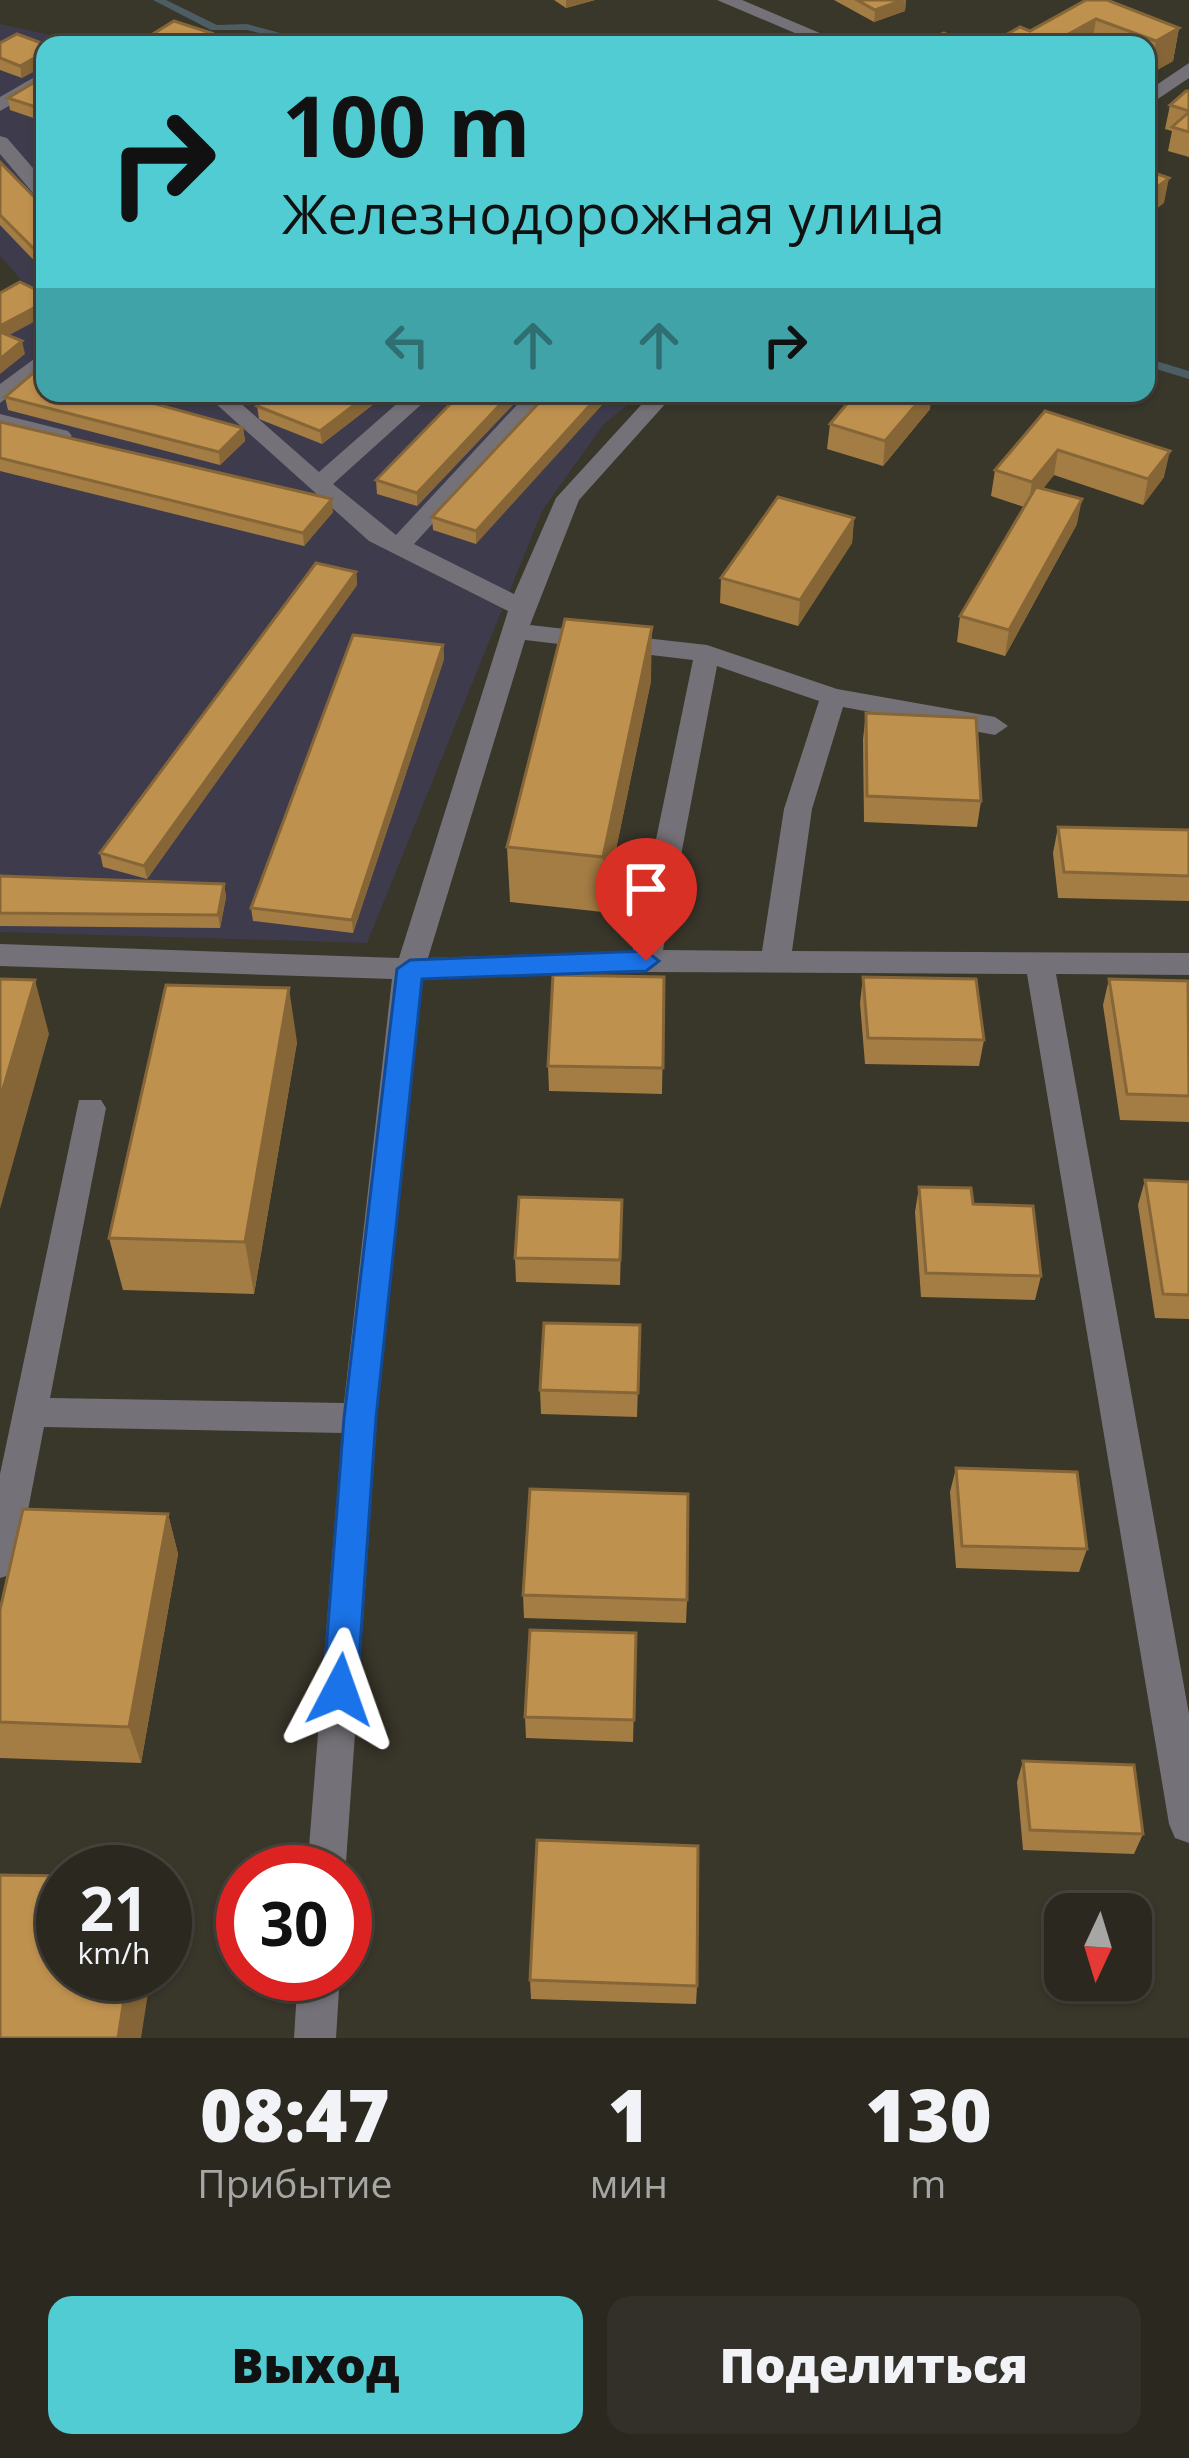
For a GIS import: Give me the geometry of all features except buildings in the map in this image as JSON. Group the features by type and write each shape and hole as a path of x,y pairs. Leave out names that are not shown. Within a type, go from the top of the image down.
{"street":[{"path":"726,0 816,36"},
{"path":"1155,94 1189,69"},
{"path":"0,105 36,83"},
{"path":"0,142 36,185"},
{"path":"23,170 36,162"},
{"path":"0,396 36,366"},
{"path":"231,402 251,413 308,491 345,508 519,620 707,653 833,697 995,726"},
{"path":"308,491 412,402"},
{"path":"399,546 533,402"},
{"path":"329,1845 360,1418 410,969 519,620 568,499 656,402"},
{"path":"0,421 92,444"},
{"path":"646,961 707,653"},
{"path":"775,964 799,809 833,697"},
{"path":"0,955 410,969 646,961 1189,964"},
{"path":"1040,964 1189,1824"},
{"path":"0,1562 90,1108"},
{"path":"30,1412 360,1418"},
{"path":"314,2038 317,2001"}],"shaded area":[{"path":"0,24 55,36 36,36 36,402 631,402 604,424 542,511 367,943 0,932 0,312 34,294 0,256"}],"waterway":[{"path":"158,0 215,28 247,27 284,36"},
{"path":"1155,365 1189,375"}],"route":[{"path":"340,1690 360,1418 410,969 646,961"}]}
